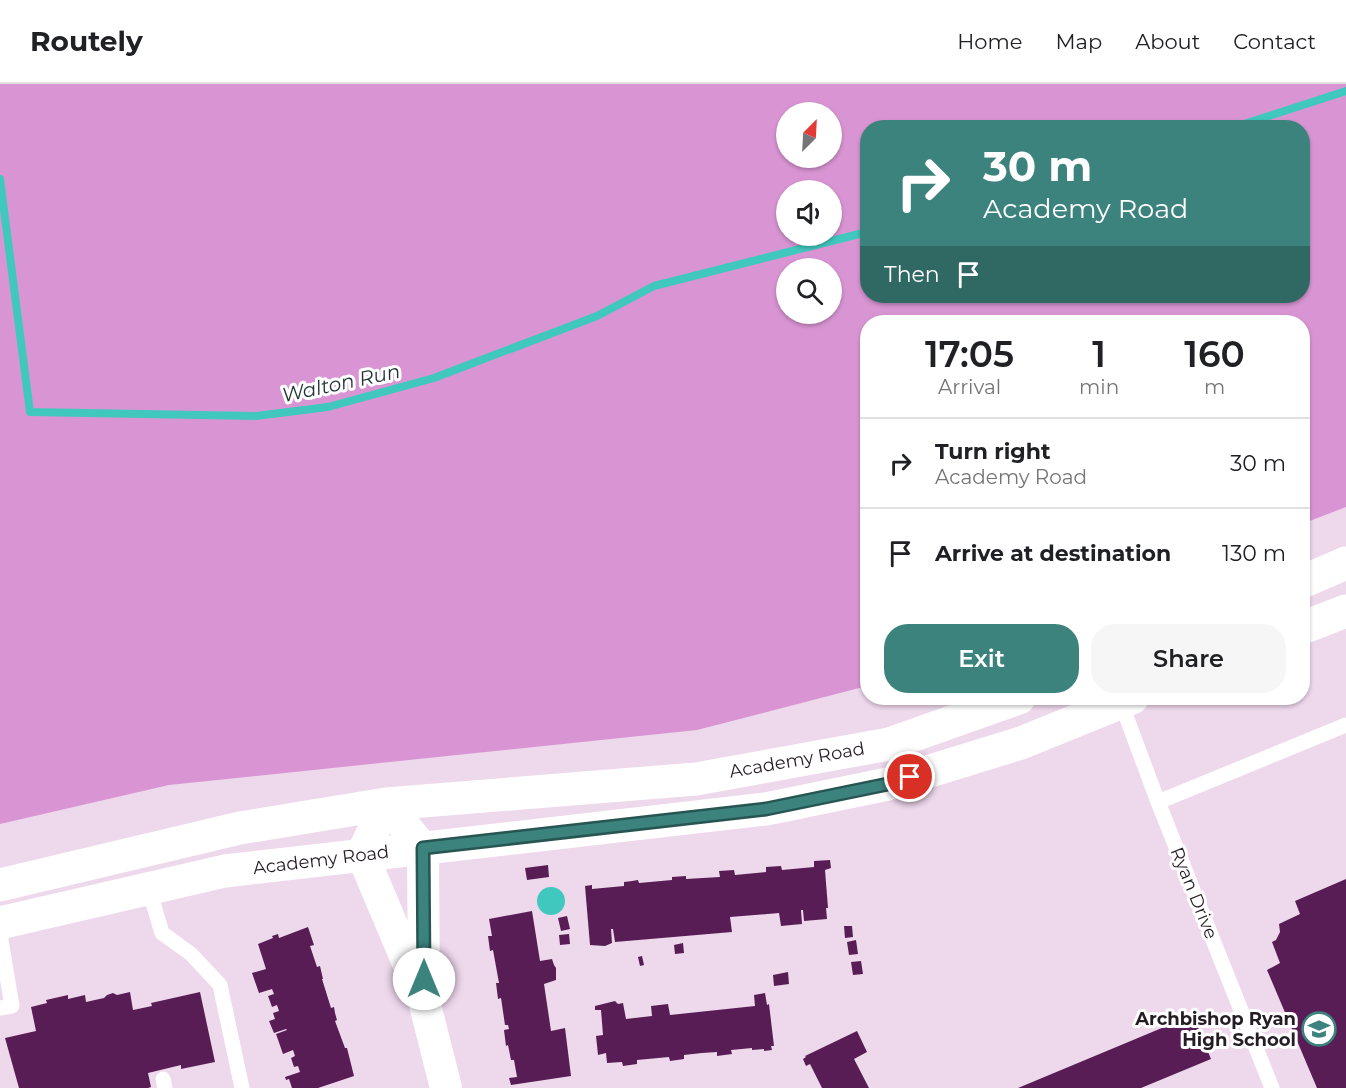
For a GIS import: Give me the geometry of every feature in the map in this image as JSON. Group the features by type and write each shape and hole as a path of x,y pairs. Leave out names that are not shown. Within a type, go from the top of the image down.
{"main road":[{"path":"1310,579 1346,563"},
{"path":"1310,625 1346,611"},
{"name":"Academy Road","path":"0,885 240,828 386,804 696,779 889,744 999,705"},
{"name":"Academy Road","path":"0,923 225,871 766,809 888,784 1021,743 1110,705"}],"street":[{"path":"424,1001 423,848 386,804 362,854 424,1001 446,1088"}],"lane":[{"name":"Ryan Drive","path":"1126,705 1158,802 1272,1088"},
{"path":"1158,802 1346,725"},
{"path":"149,889 162,933 191,954 220,985 242,1088"},
{"path":"0,934 12,1006 0,1008"}],"shaded area":[{"path":"0,84 1346,84 1346,507 1310,521 1310,315 860,315 860,688 697,730 169,785 0,824"},
{"path":"551,887 561,891 565,901 561,911 551,915 541,911 537,901 541,891"}],"building":[{"path":"830,860 831,868 825,870 827,919 804,921 803,910 801,910 802,924 781,926 779,913 730,917 732,932 615,942 613,929 611,929 612,943 605,946 590,945 585,886 592,885 592,889 624,886 624,882 638,880 639,883 672,880 672,877 686,876 686,879 720,877 719,871 734,870 735,875 766,872 766,867 781,866 782,870 814,867 814,861"},
{"path":"548,865 549,877 527,880 525,868"},
{"name":"Archbishop Ryan High School","path":"1346,879 1346,1088 1317,1088 1267,970 1280,963 1272,942 1276,940 1280,932 1279,924 1300,914 1295,901"},
{"path":"532,911 540,961 552,959 556,968 556,980 544,984 551,1031 565,1028 571,1076 511,1085 509,1078 517,1077 514,1060 511,1060 508,1045 506,1046 504,1030 509,1029 508,1025 505,1025 501,998 498,999 496,983 499,983 488,936 492,936 489,919"},
{"path":"567,916 570,929 561,931 558,918"},
{"path":"844,926 852,926 853,937 845,938"},
{"path":"308,927 314,945 310,946 317,967 320,966 331,1008 334,1007 337,1020 335,1021 345,1048 347,1048 354,1076 318,1088 292,1088 289,1079 286,1080 285,1077 300,1072 298,1066 294,1067 291,1058 295,1056 293,1050 283,1054 276,1034 287,1030 274,1033 269,1021 275,1019 273,1013 279,1011 277,1005 272,1007 268,996 274,994 272,989 259,993 252,973 266,969 258,944 273,938 272,936 278,934 279,938"},
{"path":"569,934 570,944 560,945 559,935"},
{"path":"856,940 858,954 849,955 847,942"},
{"path":"683,943 684,953 675,954 674,945"},
{"path":"642,956 644,965 640,966 638,957"},
{"path":"861,961 863,974 853,975 851,962"},
{"path":"788,972 789,984 774,986 773,975"},
{"path":"130,992 133,1010 152,1006 151,1003 200,992 215,1062 181,1069 181,1065 148,1073 151,1087 148,1088 19,1088 5,1038 36,1031 31,1007 47,1003 46,1000 68,995 68,999 85,995 86,1002 104,998 113,993 117,995"},
{"path":"765,993 767,1005 769,1004 774,1046 771,1046 772,1050 752,1050 752,1048 731,1050 732,1054 717,1056 717,1052 702,1053 684,1055 684,1059 670,1061 669,1057 637,1060 637,1064 623,1066 622,1062 607,1063 606,1053 598,1055 596,1036 603,1035 601,1010 595,1010 595,1006 615,1001 618,1004 623,1003 626,1019 652,1016 651,1006 668,1004 670,1015 755,1006 754,995"},
{"path":"1193,1015 1211,1059 1141,1088 1018,1088"},
{"path":"857,1031 867,1052 854,1059 869,1088 822,1088 810,1064 806,1066 803,1059"}],"waterway":[{"name":"Walton Run","path":"1257,120 1346,91"},
{"name":"Walton Run","path":"0,179 30,412 256,416 328,407 434,378 597,316 654,286 860,234"}],"place":[{"name":"Archbishop Ryan High School","path":"1319,1029"}],"route":[{"path":"424,979 423,848 766,809 888,784 910,777"}]}
